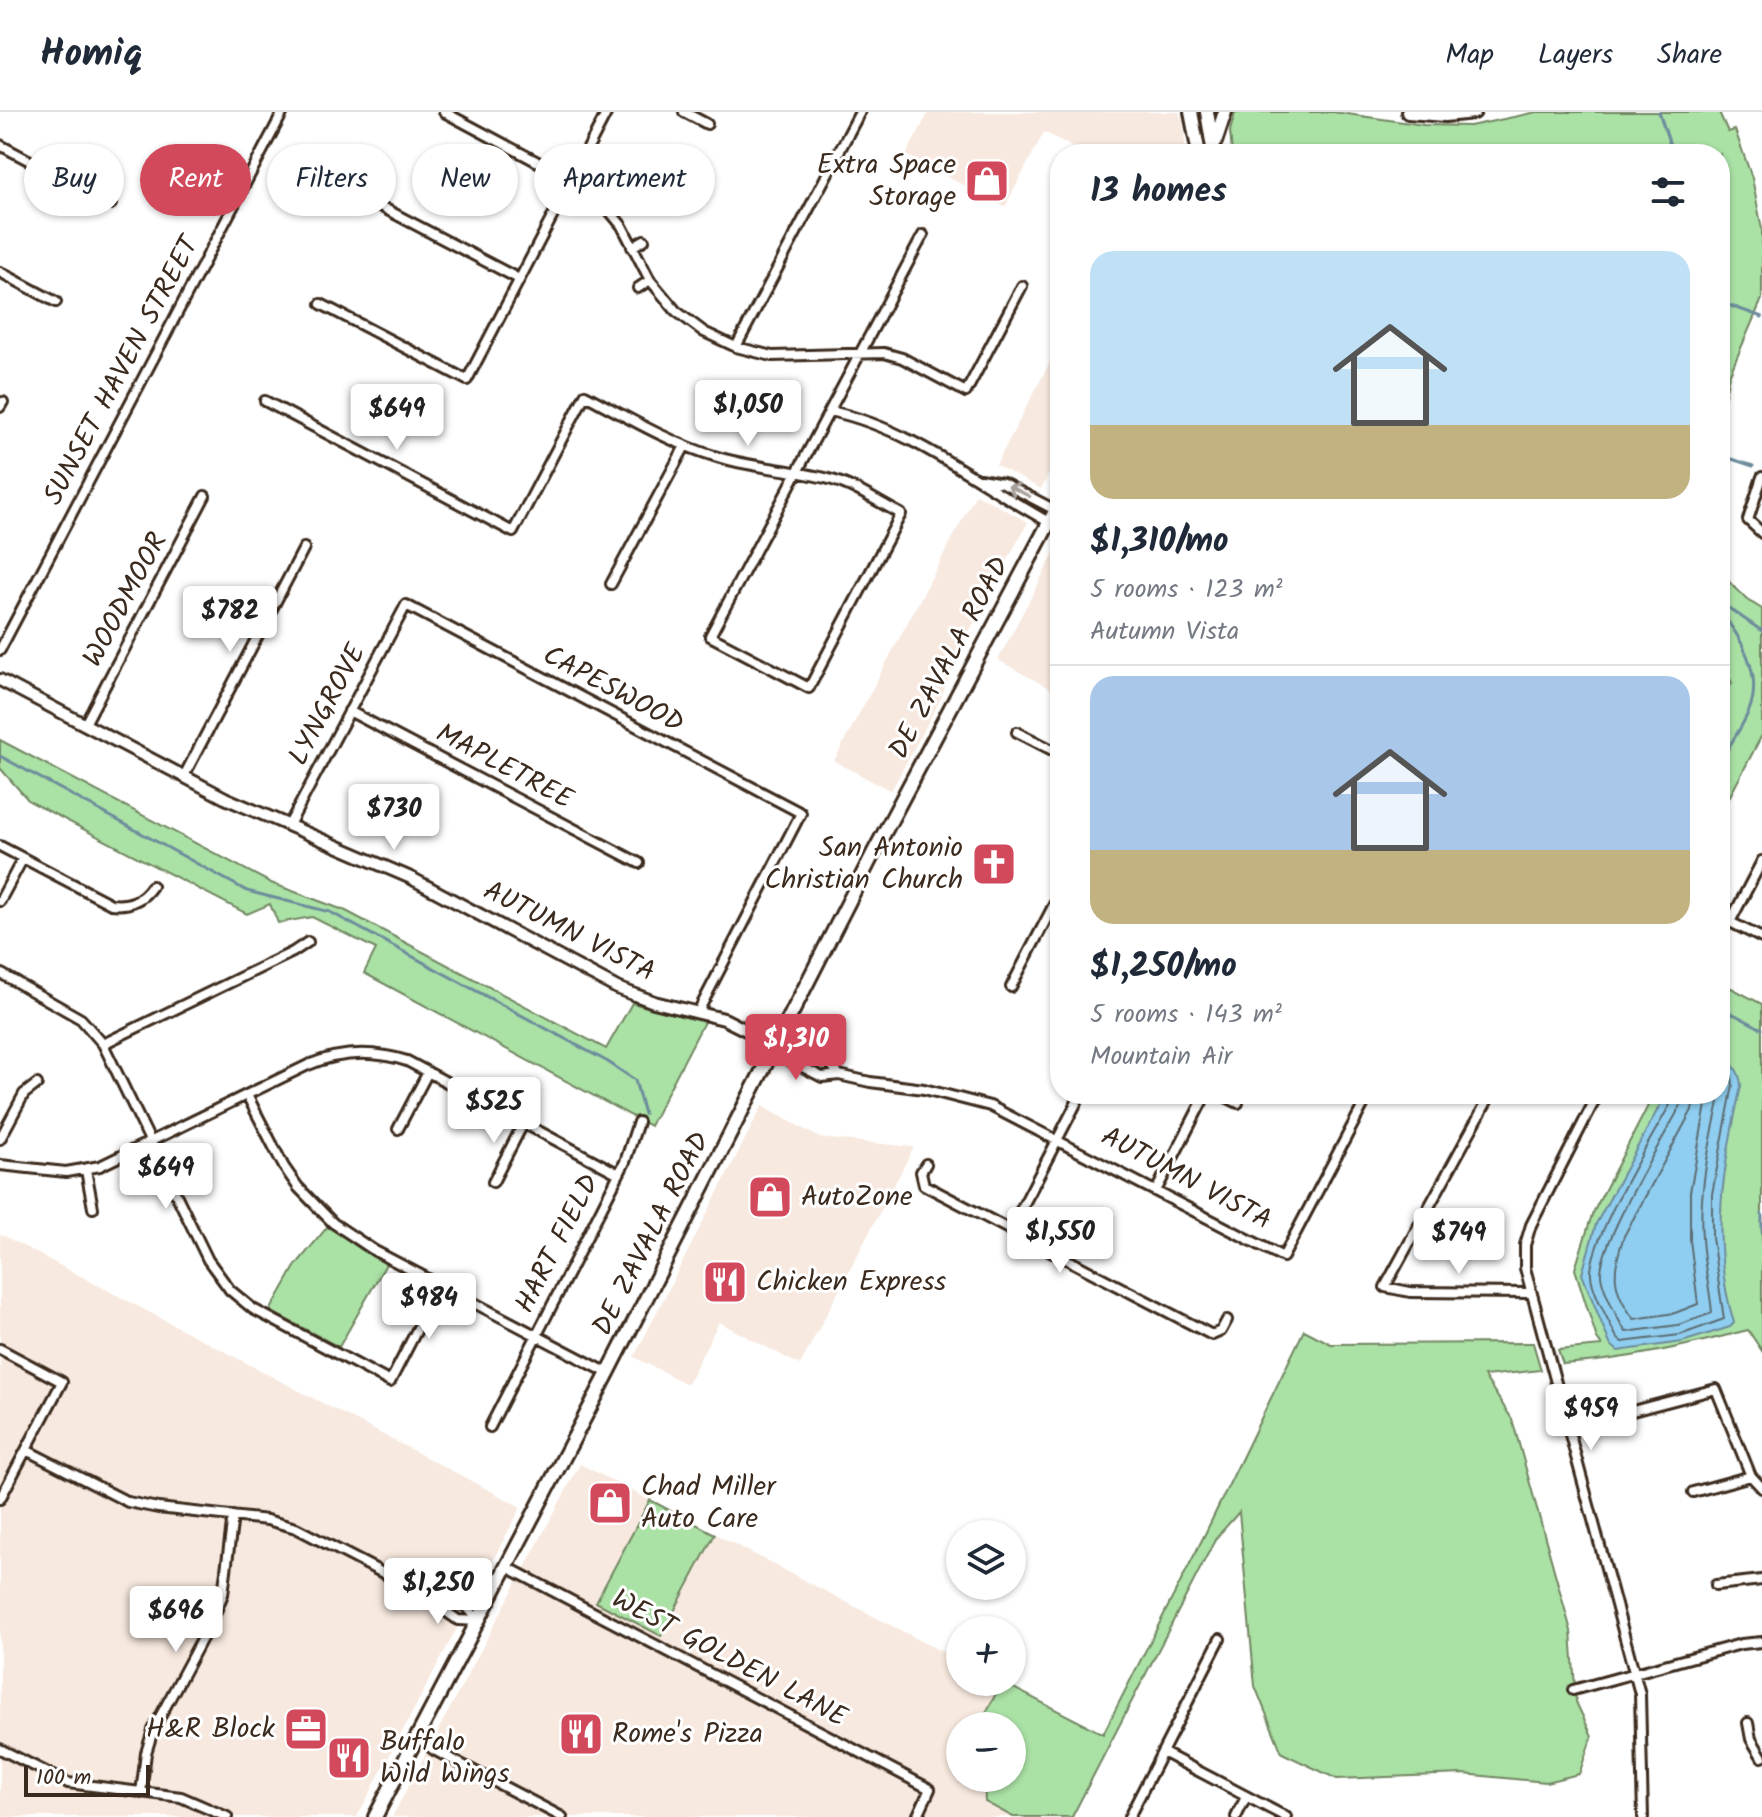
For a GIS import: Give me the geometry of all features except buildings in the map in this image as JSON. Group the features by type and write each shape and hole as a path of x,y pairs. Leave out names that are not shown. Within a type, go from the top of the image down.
{"main road":[{"path":"1191,112 1197,144"},
{"path":"1207,112 1213,144"},
{"path":"1216,144 1225,112"},
{"path":"1417,112 1445,115 1474,112"},
{"name":"DE ZAVALA ROAD","path":"375,1817 608,1373 874,852 1050,532"}],"street":[{"name":"SUNSET HAVEN STREET","path":"0,650 283,112"},
{"path":"444,112 534,160"},
{"path":"590,144 607,112"},
{"path":"684,112 707,124"},
{"path":"736,347 860,112"},
{"path":"0,145 24,158"},
{"path":"396,215 519,279"},
{"path":"321,304 467,380 552,216"},
{"path":"614,216 650,280 676,311 689,322 736,347 790,357 884,353 902,358 966,392 1022,286"},
{"path":"265,401 513,532 585,395 685,446 716,457 797,473 842,483 901,514 809,688 710,636 797,473 830,411 923,235"},
{"path":"632,247 644,240"},
{"path":"0,272 56,302"},
{"path":"638,288 650,280"},
{"path":"830,411 874,423 979,478 998,494 1050,523"},
{"path":"611,584 685,446"},
{"path":"1762,477 1748,520 1762,533"},
{"path":"979,478 1003,483 1050,504"},
{"name":"WOODMOOR","path":"85,724 205,496"},
{"path":"184,776 304,548"},
{"name":"LYNGROVE","path":"289,825 406,605"},
{"name":"CAPESWOOD","path":"406,605 801,813 698,1012"},
{"name":"AUTUMN VISTA","path":"0,680 225,798 411,878 635,996 733,1023 776,1045 781,1056 822,1077 839,1075 972,1100 1008,1114 1283,1257 1364,1104"},
{"name":"MAPLETREE","path":"349,711 639,863"},
{"path":"1017,732 1050,749"},
{"path":"0,846 111,904 122,905 138,900 152,886"},
{"path":"0,901 23,858"},
{"path":"1762,861 1730,922 1762,938"},
{"path":"1011,987 1050,912"},
{"path":"103,1044 308,942"},
{"path":"0,973 81,1019 103,1044 208,1260 230,1290 253,1309 390,1382 440,1285"},
{"name":"AUTUMN VISTA","path":"776,1045 788,1040 829,1062 839,1075"},
{"path":"0,1165 66,1172 86,1170 151,1143 308,1065 344,1054 382,1054 407,1061 619,1174"},
{"path":"398,1129 428,1072"},
{"path":"0,1139 24,1094 37,1084"},
{"path":"247,1095 284,1167 315,1206 353,1238 608,1373"},
{"path":"1010,1231 1076,1104"},
{"path":"1156,1191 1201,1104"},
{"path":"1486,1104 1385,1287 1410,1292 1530,1293"},
{"path":"1593,1104 1531,1225 1525,1245 1525,1268 1635,1674 1641,1707 1643,1817"},
{"path":"493,1182 524,1122"},
{"name":"HART FIELD","path":"490,1427 619,1174 638,1122"},
{"path":"926,1164 921,1172 924,1185 1010,1231 1212,1335 1221,1331 1227,1320"},
{"path":"86,1170 93,1208"},
{"path":"198,1265 208,1260"},
{"path":"0,1349 62,1382 0,1499"},
{"path":"1568,1428 1716,1389 1751,1476 1762,1488"},
{"path":"26,1450 128,1502 267,1520 296,1528 412,1588 458,1620 479,1621"},
{"path":"1693,1492 1751,1476"},
{"path":"141,1793 146,1753 153,1730 223,1594 233,1516"},
{"name":"WEST GOLDEN LANE","path":"507,1567 930,1789 917,1817"},
{"path":"1716,1585 1762,1580"},
{"path":"412,1588 466,1606 479,1621"},
{"path":"1129,1817 1220,1639"},
{"path":"1573,1690 1741,1644 1762,1642"},
{"path":"1748,1723 1751,1739 1762,1757"},
{"path":"417,1737 434,1750 562,1817"},
{"path":"0,1749 68,1783 192,1801 227,1817"},
{"path":"1162,1752 1286,1817"},
{"path":"1236,1817 1246,1797"}],"shaded area":[{"name":"Extra Space Storage","path":"929,112 1179,112 1185,144 1066,144 1044,132 1005,207 906,155"},
{"path":"1050,362 1050,472 1041,489 996,465"},
{"path":"976,494 1028,522 961,647 941,698 891,791 834,761"},
{"path":"1050,561 1050,689 998,660"},
{"path":"762,1106 820,1138 914,1147 800,1365 719,1322 687,1384 634,1357"},
{"path":"0,1234 521,1507 357,1817 0,1817"},
{"path":"580,1464 946,1654 946,1696 1026,1695 1103,1735 1060,1817 392,1817"}],"green space":[{"path":"1333,112 1424,125 1470,126 1537,112 1719,112 1728,132 1735,130 1752,178 1762,229 1762,299 1730,374 1730,144 1231,144 1230,131 1235,113"},
{"path":"1730,583 1762,609 1762,735 1730,796 1730,685"},
{"path":"0,740 271,883 346,911 606,1049 632,1003 704,1022 650,1126 364,973 376,949 312,917 278,923 270,904 247,914 29,801 0,768"},
{"path":"1730,987 1762,1004 1762,1351 1748,1330 1656,1352 1563,1364 1558,1350 1602,1346 1597,1339 1575,1269 1592,1215 1649,1104 1730,1104"},
{"path":"328,1226 386,1264 339,1347 270,1311 296,1265"},
{"path":"1304,1330 1331,1344 1533,1343 1541,1370 1484,1376 1512,1419 1571,1631 1576,1702 1592,1736 1579,1774 1546,1782 1463,1774 1337,1779 1282,1753 1255,1686 1239,1512 1216,1538 1072,1817 1013,1817 985,1802 985,1792 1026,1792 1026,1712 986,1712 995,1696 1026,1694 1103,1734"},
{"path":"650,1500 715,1534 661,1636 596,1602"}],"water":[{"path":"1730,1062 1735,1067 1741,1086 1724,1175 1720,1233 1726,1292 1734,1323 1682,1342 1618,1351 1610,1344 1582,1274 1596,1224 1661,1104 1730,1104"}],"waterway":[{"path":"1659,112 1670,144"},
{"path":"1730,306 1762,317"},
{"path":"1730,458 1753,466"},
{"path":"1730,609 1762,631"},
{"path":"1730,625 1742,644 1753,680 1751,705 1730,744"},
{"path":"0,756 247,891 330,912 608,1062 635,1080 644,1114"},
{"path":"1730,1012 1762,1029"},
{"path":"1730,1018 1732,1014"},
{"path":"1762,1214 1762,1232"}],"place":[{"name":"Extra Space Storage","path":"987,181"},
{"name":"San Antonio Christian Church","path":"994,864"},
{"name":"AutoZone","path":"770,1197"},
{"name":"Chicken Express","path":"725,1282"},
{"name":"Chad Miller Auto Care","path":"610,1503"},
{"name":"H&R Block","path":"306,1729"},
{"name":"Rome's Pizza","path":"581,1734"},
{"name":"Buffalo Wild Wings","path":"349,1758"}]}
